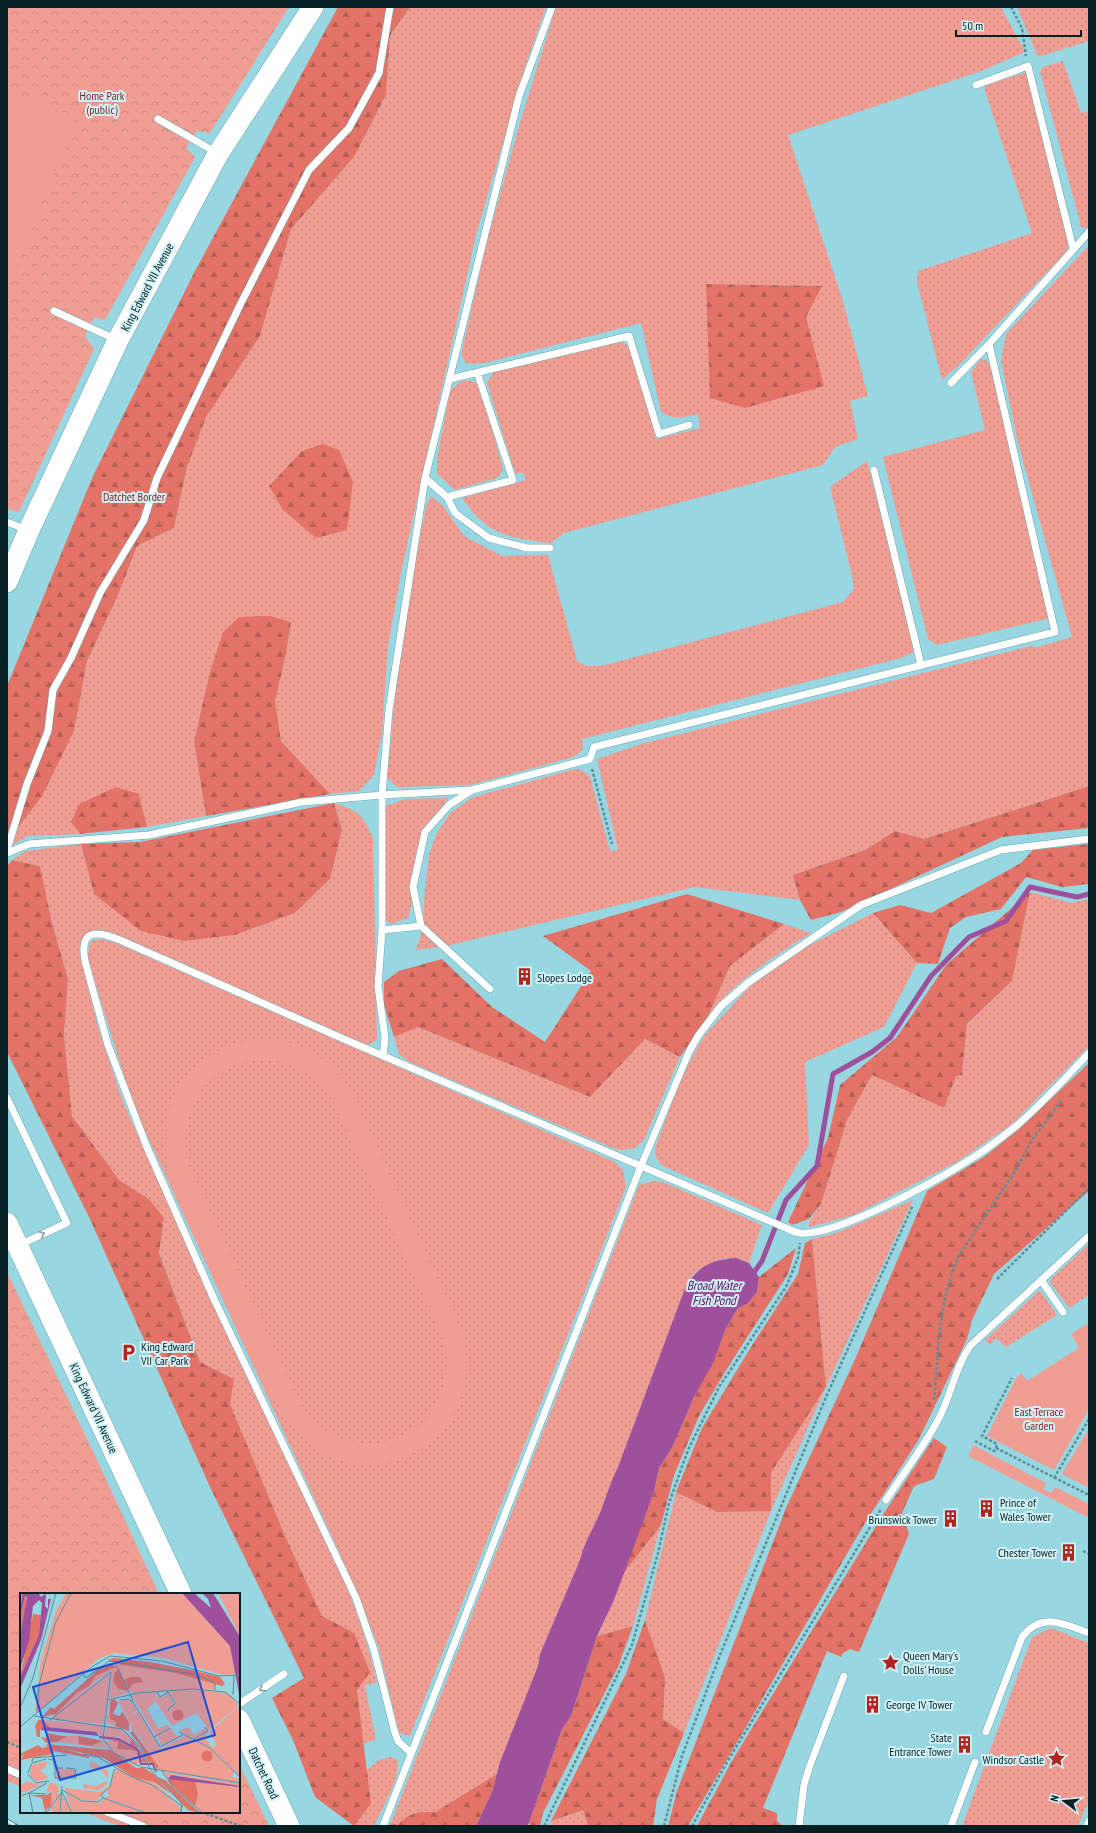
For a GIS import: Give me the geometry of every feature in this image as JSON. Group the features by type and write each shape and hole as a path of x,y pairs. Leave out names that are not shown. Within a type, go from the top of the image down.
{"main road":[{"name":"King Edward VII Avenue","path":"7,582 29,530 118,340 218,154 313,7"},
{"name":"King Edward VII Avenue","path":"7,1223 182,1593"},
{"name":"Datchet Road","path":"240,1722 288,1826"}],"lane":[{"path":"7,850 27,784 48,731 53,690 71,658 100,593 144,520 157,478 240,304 308,170 349,128 379,72 390,7"},
{"path":"383,1056 385,1038 378,986 382,930 382,795 389,710 425,478 518,96 552,7"},
{"path":"976,85 1028,66 1074,248"},
{"path":"158,119 218,154"},
{"path":"951,383 989,344 1089,232"},
{"path":"54,310 118,340"},
{"path":"450,379 629,336 659,434 689,425"},
{"path":"7,853 29,844 149,835 302,802 382,795 472,790 590,759 594,747 1055,632 989,344"},
{"path":"447,497 513,480 477,372"},
{"path":"874,470 921,665"},
{"path":"425,478 447,497 455,513 489,538 527,548 550,548"},
{"path":"7,522 29,530"},
{"path":"472,790 449,805 425,832 413,887 421,926 490,989"},
{"path":"382,1826 641,1166 689,1052 698,1036 721,1006 748,982 862,905 1001,850 1089,839"},
{"path":"382,930 421,926"},
{"path":"411,1753 398,1741 395,1733 374,1650 356,1598 211,1292 146,1145 108,1045 85,961 84,944 86,939 92,934 98,933 110,936 383,1056 786,1228 801,1233 813,1232 846,1223 918,1188 970,1160 994,1143 1042,1102 1089,1053"},
{"path":"7,1098 67,1224 18,1245"},
{"path":"886,1500 935,1426 945,1406 959,1366 970,1346 1089,1236"},
{"path":"1041,1280 1063,1312"},
{"path":"986,1732 1022,1637 1028,1629 1047,1620 1058,1622 1089,1634"},
{"path":"240,1703 284,1674"},
{"path":"799,1826 804,1785 809,1768 844,1676"},
{"path":"951,1826 975,1762"},
{"path":"7,1769 20,1775"},
{"path":"110,1813 143,1826"},
{"path":"1087,1826 1089,1821"}],"path":[{"path":"1011,7 1022,28 1028,66"},
{"path":"590,759 612,844"},
{"path":"935,1426 932,1421 938,1353 948,1284 952,1270 959,1255 1014,1173 1032,1140 1060,1104 1069,1082 1068,1075"},
{"path":"664,1826 682,1756 720,1655 826,1397 907,1219 918,1188"},
{"path":"996,1279 1089,1188"},
{"path":"544,1826 632,1645 658,1553 669,1503 688,1450 719,1387 788,1282 798,1258 801,1233"},
{"path":"996,1448 997,1444 982,1436 1012,1378"},
{"path":"1054,1478 1089,1419"},
{"path":"975,1441 994,1451 996,1448"},
{"path":"996,1448 1089,1496"},
{"path":"692,1826 726,1762 886,1500"},
{"path":"1083,1551 1089,1554"},
{"path":"7,1742 20,1748"},
{"path":"204,1813 241,1826"}],"green space":[{"name":"Home Park (public)","path":"7,7 289,7 210,133 197,131 186,148 195,157 105,320 94,317 85,336 94,349 19,512 7,509"},
{"name":"Datchet Border","path":"338,7 410,7 390,36 386,95 354,157 291,229 260,336 206,417 187,467 174,528 137,546 118,595 87,661 74,731 42,796 7,842 7,686 93,476 195,271"},
{"path":"410,7 546,7 526,64 476,235 402,568 388,646 382,733 374,775 359,791 330,794 281,741 275,701 286,654 291,622 210,672 194,741 206,816 147,827 139,794 71,822 80,834 27,836 7,849 7,842 74,731 87,661 118,595 137,546 174,528 187,467 206,416 260,336 291,229 354,157 386,95 390,36"},
{"path":"556,7 1001,7 1025,52 979,72 788,135 843,301 868,396 850,401 858,439 835,447 823,465 564,533 551,543 533,541 498,532 480,520 462,498 526,480 523,473 515,473 487,383 494,372 616,340 634,348 656,439 700,428 698,414 684,417 670,417 661,412 641,323 485,363 467,364 461,355 487,241 519,126","holes":["706,284 821,286 806,317"]},
{"path":"1017,7 1089,7 1089,41 1038,57"},
{"path":"1063,61 1081,113 1089,111 1089,227 1087,229 1081,227 1040,71 1043,67"},
{"path":"1031,71 1071,237 1066,252 959,365 942,380 917,282 918,271 1032,233 985,91 985,85"},
{"path":"7,90 76,118 15,271 7,268"},
{"path":"1089,245 1089,786 923,839 895,831 865,850 793,875 800,900 695,887 446,946 416,950 423,928 424,900 429,854 437,833 450,813 473,797 575,769 582,770 590,777 610,851 618,850 597,759 641,744 1031,646 1038,647 1072,637 1018,443 1001,360 1006,334"},
{"path":"706,284 822,286 806,317 824,386 745,408 710,398"},
{"path":"981,359 986,360 991,367 1052,608 1051,618 937,645 928,639 883,457 985,430 971,372"},
{"path":"470,380 481,387 503,470 497,478 455,490 437,474 437,459 450,391 460,382"},
{"path":"323,444 339,450 353,482 347,530 316,538 283,510 269,486 302,451"},
{"path":"867,461 916,651 901,658 582,739 583,749 574,757 470,785 397,787 387,778 401,637 426,506 431,496 443,506 464,536 502,556 548,555 577,661 586,666 601,666 843,602 854,589 830,487"},
{"path":"270,616 291,622 286,654 275,701 281,741 330,794 206,816 194,741 210,672 223,632 239,617"},
{"path":"1089,786 1089,828 1002,837 841,912 811,920 800,900 793,875 865,850 895,831 924,839"},
{"path":"116,787 139,794 147,827 80,834 71,822 79,804"},
{"path":"448,798 423,838 413,899 408,918 391,924 382,918 386,806 405,799"},
{"path":"334,803 349,808 359,814 373,838 377,1040 367,1045 107,931 94,930 84,936 80,949 81,959 98,1027 123,1102 225,1330 343,1577 358,1616 377,1683 365,1685 376,1740 363,1743 357,1689 370,1672 354,1634 322,1616 286,1538 230,1404 234,1379 200,1362 159,1252 164,1218 149,1199 119,1180 72,1116 64,1035 68,979 52,923 40,866 12,860 26,851 81,844 94,894 235,935 295,913 330,879 342,830"},
{"path":"334,803 342,830 330,879 295,913 235,935 184,941 141,931 94,894 81,844 140,842"},
{"path":"1089,844 1089,884 1062,887 1026,877 1001,909 966,917 950,928 938,964 917,963 873,913 900,905 931,913 1021,863 1033,850"},
{"path":"12,860 40,866 52,923 68,979 64,1035 72,1116 119,1180 149,1199 164,1218 159,1253 200,1362 234,1379 230,1404 286,1538 322,1616 354,1633 370,1672 357,1690 371,1804 354,1826 315,1797 293,1740 272,1698 304,1678 210,1487 90,1219 7,1052 7,866"},
{"path":"1030,892 1071,903 1089,899 1089,1046 1012,1124 957,1162 854,1215 810,1227 808,1224 821,1204 847,1120 872,1075 944,1108 956,1075 962,1075 967,1025 1012,981"},
{"path":"1030,892 1012,981 967,1024 962,1075 956,1076 944,1108 872,1075 847,1120 821,1204 809,1219 792,1225 788,1222 828,1138 840,1085 897,1037 946,965"},
{"path":"687,894 784,924 730,966 709,1014 680,1057 645,1039 590,1097 418,1027 394,1037 384,1005 384,982 399,971 442,959 492,1007 545,1042 591,971 543,936"},
{"path":"873,913 917,963 884,1027 805,1062 809,1145 768,1213 661,1165 656,1157 655,1148 681,1078 704,1036 752,984 804,948"},
{"path":"784,924 811,933 744,979 709,1014 730,966"},
{"path":"101,939 116,943 615,1162 623,1170 626,1187 410,1736 399,1733 378,1645 339,1552 133,1105 87,956 91,941"},
{"path":"418,1027 590,1097 645,1039 680,1057 644,1140 634,1149 618,1150 409,1062 399,1054 394,1037"},
{"path":"255,1039 285,1042 299,1046 322,1058 342,1078 351,1091 462,1332 466,1376 455,1413 432,1441 402,1458 368,1464 333,1457 301,1436 276,1400 271,1402 166,1174 170,1172 166,1148 166,1125 171,1104 180,1085 193,1069 210,1056 231,1045","holes":["257,1059 291,1065 310,1075 326,1091 333,1101 443,1339 446,1372 439,1400 423,1422 401,1437 376,1443 349,1441 323,1428 300,1404 189,1166 186,1146 186,1128 190,1111 198,1096 208,1083 221,1072 238,1064"]},
{"path":"1089,1063 1089,1191 994,1274 972,1320 967,1339 919,1439 865,1523 688,1826 668,1826 677,1791 786,1508 856,1357 927,1191 984,1157 1018,1130"},
{"path":"653,1181 663,1182 762,1225 749,1263 736,1258 721,1259 699,1269 692,1276 684,1291 602,1508 584,1547 580,1560 540,1654 538,1666 500,1762 497,1774 435,1812 424,1811 398,1825 391,1823 639,1185"},
{"path":"913,1200 826,1387 812,1239 836,1233"},
{"path":"812,1239 826,1387 771,1473 771,1511 717,1512 676,1492 702,1428 751,1347 798,1274 805,1243"},
{"path":"1089,1244 1089,1295 1069,1308 1050,1282 1051,1279"},
{"path":"796,1248 788,1274 728,1367 700,1414 674,1475 661,1525 623,1574 654,1491 659,1468 672,1448 694,1397 714,1359 725,1330 738,1308 747,1304 757,1292 759,1277"},
{"path":"7,1272 159,1593 20,1593 20,1787 7,1781"},
{"path":"1040,1290 1057,1315 1006,1347 996,1338 990,1345 985,1340"},
{"name":"East Terrace Garden","path":"1089,1323 1089,1409 1054,1470 987,1436 1016,1378 1022,1373 1027,1381 1079,1348 1071,1334"},
{"path":"826,1387 771,1511 771,1473"},
{"name":"East Terrace Garden","path":"1089,1428 1089,1488 1062,1474"},
{"path":"934,1438 947,1447 934,1479 914,1486 902,1513 909,1534 859,1652 850,1649 843,1653 841,1657 827,1651 763,1808 777,1813 777,1821 783,1826 697,1826 733,1759 884,1513"},
{"name":"East Terrace Garden","path":"973,1445 1046,1483 1043,1489 1051,1493 1055,1487 1089,1504 1089,1518 968,1456"},
{"path":"676,1492 717,1512 771,1511 684,1733 663,1719 665,1677 645,1620"},
{"path":"661,1525 633,1626 597,1636 614,1600 623,1574"},
{"path":"645,1620 665,1677 663,1719 684,1733 657,1799 653,1826 588,1826 583,1810 551,1821 626,1674"},
{"path":"633,1626 618,1667 543,1813 540,1826 530,1826 529,1823 562,1729 571,1716 597,1636"},
{"path":"1051,1628 1089,1643 1089,1800 1078,1826 962,1826 1032,1637"},
{"path":"390,1757 397,1759 397,1775 374,1826 354,1826 371,1804 366,1771 379,1760"},
{"path":"240,1766 269,1826 119,1826 86,1813 240,1813"},
{"path":"497,1774 492,1792 476,1826 390,1826 391,1823 398,1825 410,1815 424,1812 435,1812"},
{"path":"583,1810 588,1826 550,1826 551,1821"}],"water":[{"name":"Broad Water Fish Pond","path":"736,1258 749,1263 759,1277 757,1292 747,1304 738,1308 725,1330 714,1361 694,1397 672,1448 659,1468 654,1491 639,1533 614,1600 597,1636 571,1716 562,1729 529,1823 527,1826 476,1826 492,1792 500,1762 538,1666 540,1654 580,1560 584,1547 602,1508 684,1291 693,1276 704,1266 718,1261"}],"waterway":[{"path":"755,1271 762,1261 786,1200 817,1166 833,1074 872,1052 890,1038 931,976 969,937 1006,921 1030,887 1077,897 1089,894"}],"railway":[{"path":"7,1821 16,1826"}],"place":[{"name":"Slopes Lodge","path":"524,977"},
{"name":"King Edward VII Car Park","path":"128,1353"},
{"name":"Prince of Wales Tower","path":"987,1509"},
{"name":"Brunswick Tower","path":"950,1519"},
{"name":"Chester Tower","path":"1069,1552"},
{"name":"Queen Mary's Dolls' House","path":"890,1662"},
{"name":"George IV Tower","path":"873,1704"},
{"name":"State Entrance Tower","path":"965,1744"},
{"name":"Windsor Castle","path":"1057,1759"}]}
